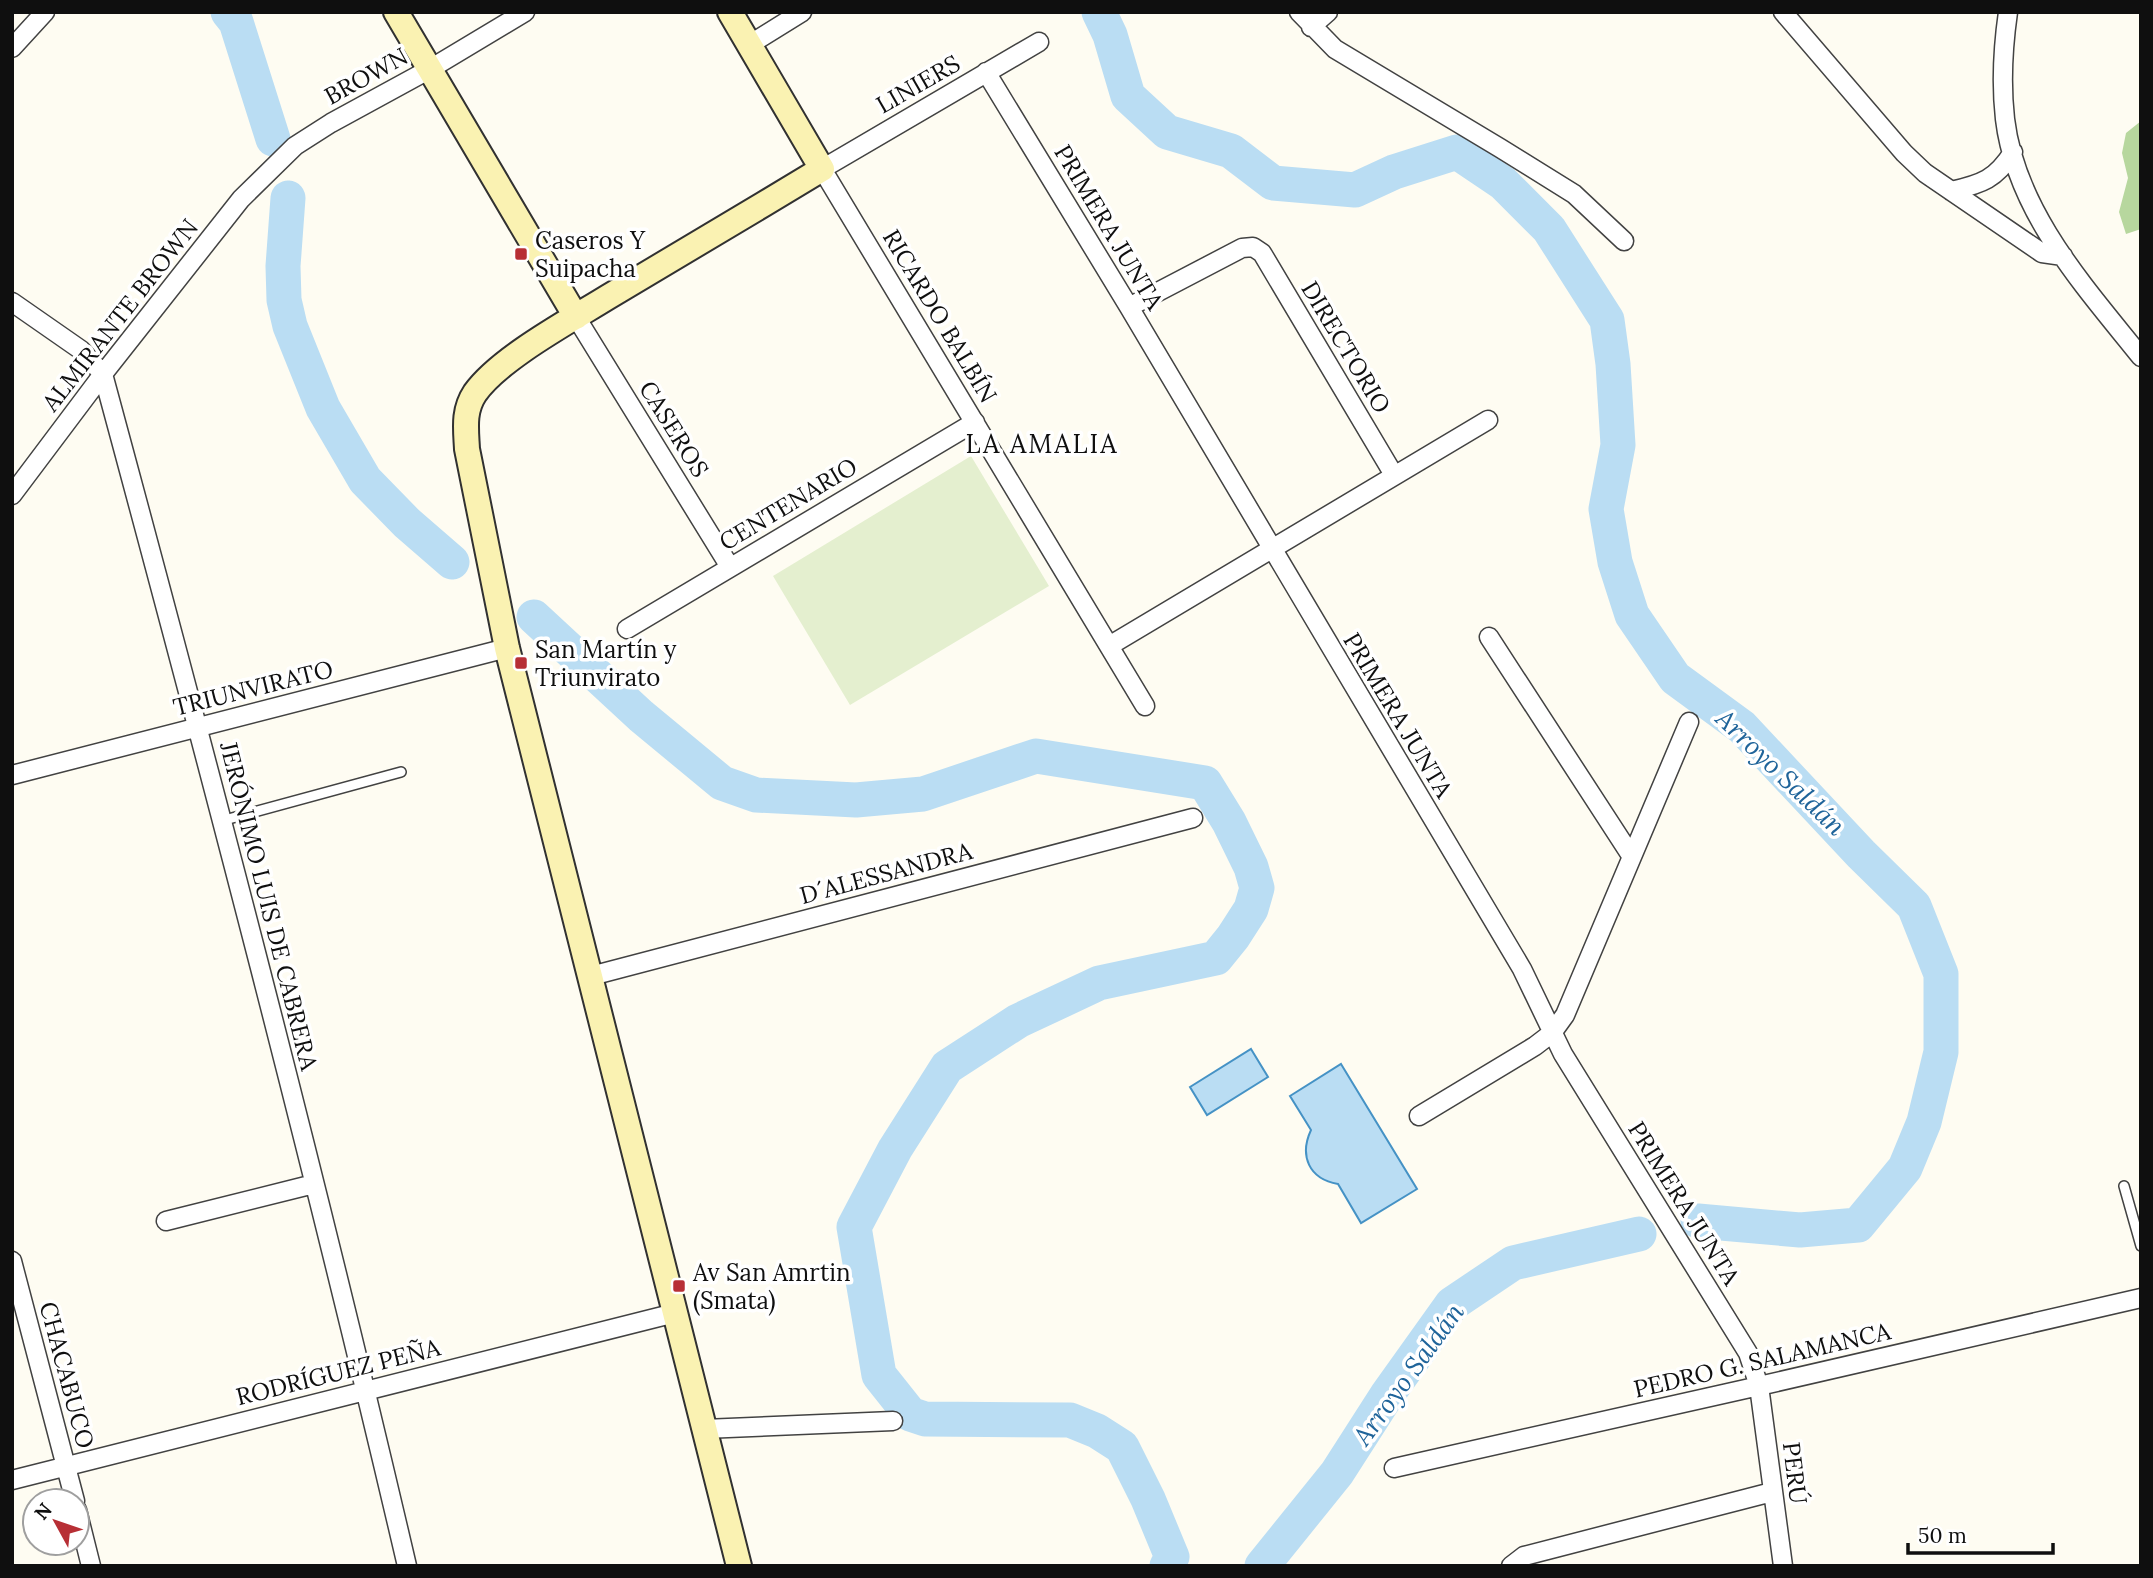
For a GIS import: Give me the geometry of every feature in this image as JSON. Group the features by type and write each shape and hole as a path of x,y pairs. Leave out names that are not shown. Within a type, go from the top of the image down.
{"main road":[{"path":"396,12 576,317"},
{"path":"730,12 822,169 576,317 506,363 488,378 467,407 465,420 467,449 507,648 740,1566"}],"street":[{"path":"12,48 46,12"},
{"name":"BROWN","path":"241,199 295,146 525,12"},
{"path":"749,45 802,12"},
{"path":"1299,12 1335,50 1574,194 1624,241"},
{"path":"1311,27 1328,12"},
{"path":"1783,12 1925,173 2042,253 2063,256"},
{"path":"2008,12 2004,46 2005,120 2024,186 2038,216 2063,256 2141,357"},
{"name":"LINIERS","path":"822,169 1039,42"},
{"name":"PRIMERA JUNTA","path":"986,72 1129,307 1522,970 1552,1033 1748,1353 1759,1387"},
{"path":"1951,191 1974,186 1992,177 2002,169 2013,152"},
{"name":"RICARDO BALBÍN","path":"822,169 1145,705"},
{"name":"ALMIRANTE BROWN","path":"12,495 241,199"},
{"name":"DIRECTORIO","path":"1129,307 1241,248 1253,247 1262,253 1394,475"},
{"name":"JERÓNIMO LUIS DE CABRERA","path":"12,302 81,350 103,374 198,727 366,1391 407,1566"},
{"name":"CASEROS","path":"576,317 730,567"},
{"path":"1109,646 1488,420"},
{"name":"CENTENARIO","path":"626,629 975,422"},
{"path":"1489,637 1632,857"},
{"name":"TRIUNVIRATO","path":"12,775 507,648"},
{"path":"1419,1116 1535,1046 1552,1033 1565,1015 1689,722"},
{"name":"D´ALESSANDRA","path":"591,976 1193,818"},
{"path":"166,1221 314,1184"},
{"name":"CHACABUCO","path":"12,1261 72,1487"},
{"name":"PEDRO G. SALAMANCA","path":"1394,1468 2141,1298"},
{"name":"RODRÍGUEZ PEÑA","path":"12,1480 675,1313"},
{"name":"PERÚ","path":"1759,1387 1783,1566"},
{"path":"704,1429 893,1420"},
{"path":"1511,1566 1524,1556 1772,1492"}],"lane":[{"path":"221,821 401,772"},
{"path":"2124,1186 2141,1246"}],"green space":[{"path":"2141,121 2141,229 2126,234 2119,212 2128,178 2122,153 2126,133"},
{"path":"971,456 1049,586 850,705 773,576"}],"water":[{"path":"1251,1049 1268,1077 1207,1115 1190,1087"},
{"path":"1341,1064 1417,1189 1361,1223 1338,1184 1320,1177 1309,1165 1306,1149 1311,1130 1290,1096"}],"waterway":[{"path":"228,12 236,22 273,139"},
{"name":"Arroyo Saldán","path":"1099,12 1110,35 1128,96 1167,132 1231,151 1273,183 1355,190 1394,172 1457,152 1503,183 1549,229 1607,320 1613,364 1618,445 1606,509 1615,562 1632,615 1675,678 1742,727 1861,854 1914,906 1941,974 1941,1052 1924,1122 1905,1168 1858,1225 1800,1230 1698,1221"},
{"path":"288,198 283,266 284,300 290,326 323,408 365,480 407,523 452,562"},
{"path":"534,617 641,716 722,783 756,795 856,800 923,794 1036,756 1205,783 1229,822 1251,867 1257,888 1251,909 1233,937 1216,958 1099,983 1018,1021 947,1067 895,1149 854,1227 879,1375 910,1414 925,1419 1070,1420 1097,1431 1122,1447 1148,1499 1172,1557 1167,1566"},
{"name":"Arroyo Saldán","path":"1262,1566 1337,1473 1387,1395 1452,1304 1513,1263 1639,1234"}],"place":[{"name":"Caseros Y Suipacha","path":"521,254"},
{"name":"San Martín y Triunvirato","path":"521,663"},
{"name":"Av San Amrtin (Smata)","path":"679,1286"}],"district":[{"name":"LA AMALIA","path":"1042,443"}]}
